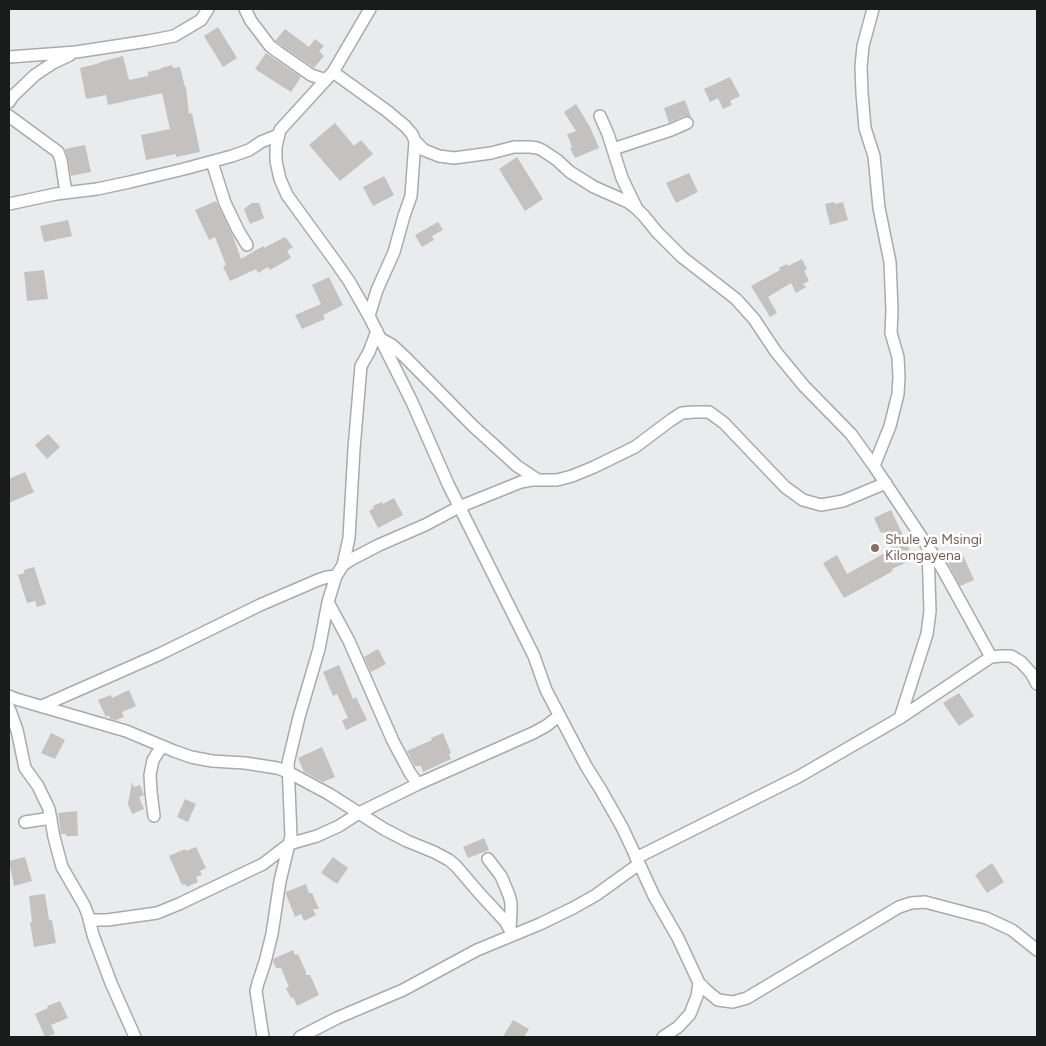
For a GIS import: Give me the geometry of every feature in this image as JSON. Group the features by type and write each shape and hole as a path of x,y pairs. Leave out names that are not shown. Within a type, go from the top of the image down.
{"street":[{"path":"9,57 76,52 174,36 201,20 208,9"},
{"path":"245,9 270,46 311,75 330,76 387,111 405,126 424,150 439,156 454,158 514,147 536,148 557,160 570,172 594,187 628,202 637,209 671,246 728,293 754,319 776,352 804,386 851,434 928,547 961,601 991,657"},
{"path":"370,9 330,76 280,130 276,146 276,161 280,179 287,195 349,281 379,335 412,402 459,507 534,656 546,690 586,766 622,827 654,896 678,938 699,983 718,1000 733,1002 747,998 899,908 911,903 925,902 986,918 1012,930 1037,950"},
{"path":"872,9 863,46 861,67 863,111 865,128 874,156 879,208 890,262 891,333 898,357 899,377 898,394 890,426 874,466"},
{"path":"9,102 35,75 76,52"},
{"path":"9,116 58,152 66,192"},
{"path":"600,116 622,178 637,209"},
{"path":"613,149 687,123"},
{"path":"9,204 66,192 97,189 212,162 248,150 278,135"},
{"path":"369,316 377,290 394,252 411,196 415,141"},
{"path":"212,162 225,203 247,245"},
{"path":"379,335 406,358 490,442 517,466 538,480"},
{"path":"263,1037 256,991 272,934 280,881 289,844 288,763 319,649 328,602 336,576 343,564 349,538 354,449 362,366 379,335"},
{"path":"343,564 459,507 521,482 557,480 594,467 635,447 661,426 682,413 701,411 712,414 724,423 785,487 803,500 821,505 843,501 886,483"},
{"path":"900,718 927,634 930,611 928,547"},
{"path":"42,706 160,654 254,608 318,580 336,576"},
{"path":"328,602 349,641 392,741 418,784"},
{"path":"300,1037 337,1018 403,990 511,932 540,924 573,908 596,895 638,861 798,777 900,718 991,657 1011,656 1021,662 1031,673 1037,684"},
{"path":"9,696 126,731 182,754 203,760 246,762 288,772 329,794 384,829 448,860 456,866 505,921 511,932"},
{"path":"9,708 17,730 25,768 38,786 46,802 62,867 84,905 111,984 135,1037"},
{"path":"89,920 107,920 157,913 179,904 257,867 271,859 289,844 317,836 339,826 359,813 418,784 533,733 560,716"},
{"path":"154,816 150,775 153,760 162,746"},
{"path":"26,822 51,818"},
{"path":"488,859 501,876 509,895 512,912 511,932"},
{"path":"663,1037 690,1014 697,996 699,983"}],"building":[{"path":"218,27 237,58 223,67 204,36"},
{"path":"285,29 309,47 315,39 324,46 319,51 324,56 314,68 275,41"},
{"path":"266,53 301,77 291,92 255,69"},
{"path":"123,56 129,80 148,76 148,72 172,65 173,68 180,67 186,87 189,114 192,113 200,152 176,157 176,154 146,160 141,135 170,129 162,93 108,105 106,95 86,99 80,68"},
{"path":"730,77 740,96 730,101 732,105 723,109 718,98 710,102 704,89"},
{"path":"685,100 691,117 684,116 669,123 664,108"},
{"path":"576,104 590,127 599,148 575,158 570,148 572,147 567,134 576,131 564,112"},
{"path":"335,123 354,146 361,140 373,154 340,181 309,145"},
{"path":"85,145 91,172 71,176 65,149"},
{"path":"517,157 543,199 525,211 499,169"},
{"path":"689,173 698,192 676,203 666,183"},
{"path":"384,176 394,195 373,206 363,187"},
{"path":"216,201 233,236 241,259 285,237 293,247 287,251 291,258 270,270 268,267 258,273 256,269 230,281 223,266 226,265 215,237 209,240 195,210"},
{"path":"834,202 835,204 843,202 848,220 830,225 825,204"},
{"path":"252,203 259,203 264,218 250,224 244,209"},
{"path":"68,220 72,236 44,242 40,226"},
{"path":"438,222 443,230 432,236 434,240 422,247 415,235"},
{"path":"802,259 807,269 804,271 809,281 803,284 806,287 796,293 791,283 768,297 777,313 770,317 751,286 780,270 779,268"},
{"path":"44,270 48,299 27,301 24,272"},
{"path":"329,277 343,305 323,315 325,319 302,329 295,315 321,304 312,285"},
{"path":"48,434 60,447 47,459 35,445"},
{"path":"25,472 34,492 9,503 9,479"},
{"path":"394,498 403,515 378,528 369,511 374,508 373,506 382,502 383,504"},
{"path":"891,510 914,559 892,569 893,571 844,598 823,563 837,555 847,574 892,549 884,532 881,533 874,518"},
{"path":"962,553 974,580 960,586 946,559"},
{"path":"34,567 46,604 37,607 35,601 27,603 18,575 24,573 24,570"},
{"path":"378,649 386,664 371,672 364,657"},
{"path":"339,665 353,699 356,697 367,720 346,730 342,720 348,718 337,694 333,696 323,672"},
{"path":"129,690 136,706 122,712 124,717 116,720 110,719 109,715 106,717 98,700 111,695 112,698"},
{"path":"959,693 974,716 959,726 943,703"},
{"path":"51,733 65,740 55,759 41,753"},
{"path":"443,733 451,753 449,754 451,759 423,772 421,766 415,766 407,751"},
{"path":"322,747 335,777 323,782 304,772 298,758"},
{"path":"132,782 134,787 140,785 144,795 139,797 144,809 132,814 128,804"},
{"path":"185,799 196,804 188,822 177,817"},
{"path":"77,811 78,836 61,834 58,813"},
{"path":"484,838 489,850 468,858 463,847"},
{"path":"196,847 206,868 200,871 202,875 196,877 198,882 187,887 185,884 182,885 169,856 185,849 186,851"},
{"path":"25,857 32,881 14,886 9,861"},
{"path":"333,857 348,868 337,884 321,873"},
{"path":"992,863 1004,882 987,893 975,875"},
{"path":"306,884 319,909 313,909 316,915 304,921 301,914 295,917 286,892"},
{"path":"45,894 49,920 52,920 56,943 34,947 30,922 32,922 29,896"},
{"path":"293,950 295,955 298,954 306,975 310,975 319,995 297,1006 286,988 289,987 281,968 276,968 273,962 273,959"},
{"path":"60,1001 68,1018 51,1025 55,1034 45,1037 35,1014 48,1008 47,1006"},
{"path":"513,1020 529,1029 524,1037 503,1037"}],"place":[{"name":"Shule ya Msingi Kilongayena","path":"875,548"}]}
